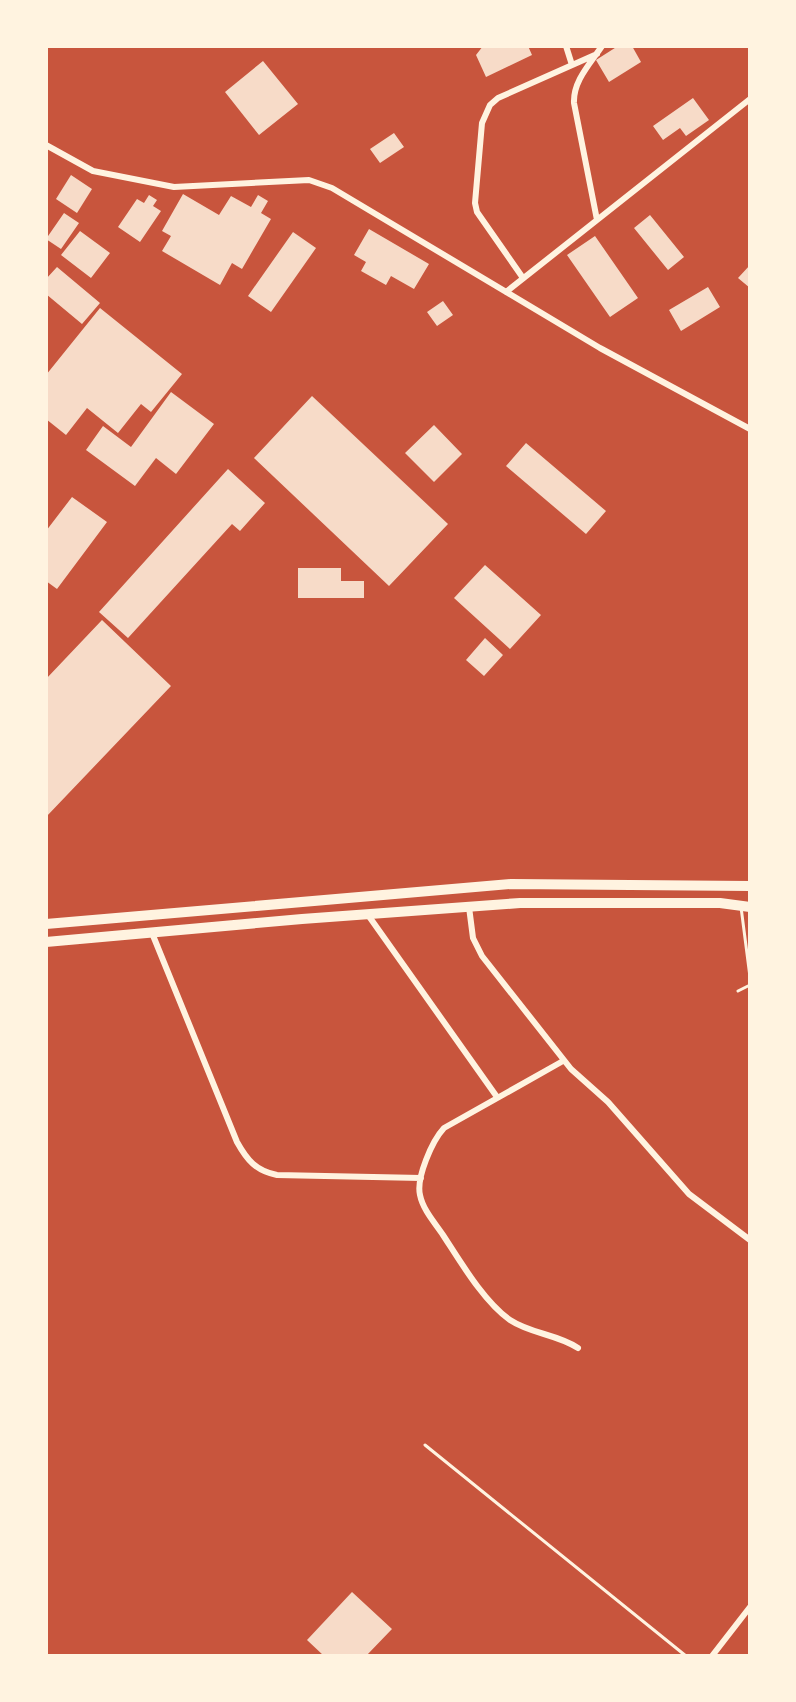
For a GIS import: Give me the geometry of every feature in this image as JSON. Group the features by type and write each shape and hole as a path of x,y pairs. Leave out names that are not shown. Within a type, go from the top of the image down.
{"main road":[{"path":"46,924 511,884 750,886"},
{"path":"46,942 367,914 528,903 720,903 745,907"},
{"path":"58,923 62,941"}],"street":[{"path":"566,46 573,65"},
{"path":"597,220 573,92 602,46"},
{"path":"523,278 477,212 475,203 482,123 490,105 498,99 597,54"},
{"path":"506,292 750,99"},
{"path":"46,145 93,171 174,187 296,180 320,183 612,355 750,429"},
{"path":"470,907 473,938 482,956 563,1061 608,1102 689,1194 750,1240"},
{"path":"367,914 497,1097"},
{"path":"152,933 237,1142 255,1167 277,1175 421,1179"},
{"path":"563,1061 453,1122 436,1136 421,1179 419,1194 428,1212 474,1281 502,1313 518,1324 560,1338 578,1348"},
{"path":"712,1656 750,1607"}],"lane":[{"path":"745,907 750,977"},
{"path":"738,991 750,985"},
{"path":"425,1445 686,1656"}],"building":[{"path":"483,46 528,46 532,55 486,77 476,55"},
{"path":"618,46 632,46 641,62 609,82 596,60"},
{"path":"263,61 298,104 259,135 225,92"},
{"path":"693,98 709,120 686,136 680,128 663,140 653,126"},
{"path":"394,133 404,147 380,163 370,149"},
{"path":"71,175 92,189 77,213 56,199"},
{"path":"183,194 219,215 231,196 251,207 258,195 268,201 261,213 271,219 242,269 232,263 220,285 162,251 171,236 162,231"},
{"path":"149,195 157,200 153,206 161,211 140,242 118,227 137,199 144,203"},
{"path":"64,213 79,223 61,249 46,239"},
{"path":"650,215 684,257 668,270 634,228"},
{"path":"369,229 429,264 414,289 391,276 386,285 361,271 366,262 354,255"},
{"path":"80,231 110,253 91,278 61,255"},
{"path":"293,232 316,248 271,312 248,296"},
{"path":"595,236 638,298 610,317 567,255"},
{"path":"750,265 750,288 738,278"},
{"path":"57,267 100,303 82,324 46,294 46,279"},
{"path":"708,287 720,307 681,331 669,310"},
{"path":"443,301 453,315 437,326 427,312"},
{"path":"100,308 182,374 151,412 141,404 118,433 87,408 66,435 46,419 46,375"},
{"path":"171,392 214,424 176,474 156,458 135,486 86,450 103,426 131,447"},
{"path":"312,396 448,524 389,586 254,458"},
{"path":"434,425 462,454 434,482 405,453"},
{"path":"526,443 606,511 586,534 506,466"},
{"path":"228,469 265,503 240,531 232,524 128,638 99,612"},
{"path":"72,497 107,522 57,589 46,581 46,531"},
{"path":"485,565 541,615 510,649 454,598"},
{"path":"298,568 341,568 341,581 364,581 364,598 298,598"},
{"path":"102,620 171,686 46,817 46,679"},
{"path":"485,638 503,655 484,676 466,660"},
{"path":"352,1592 392,1629 366,1656 324,1656 307,1640"}]}
